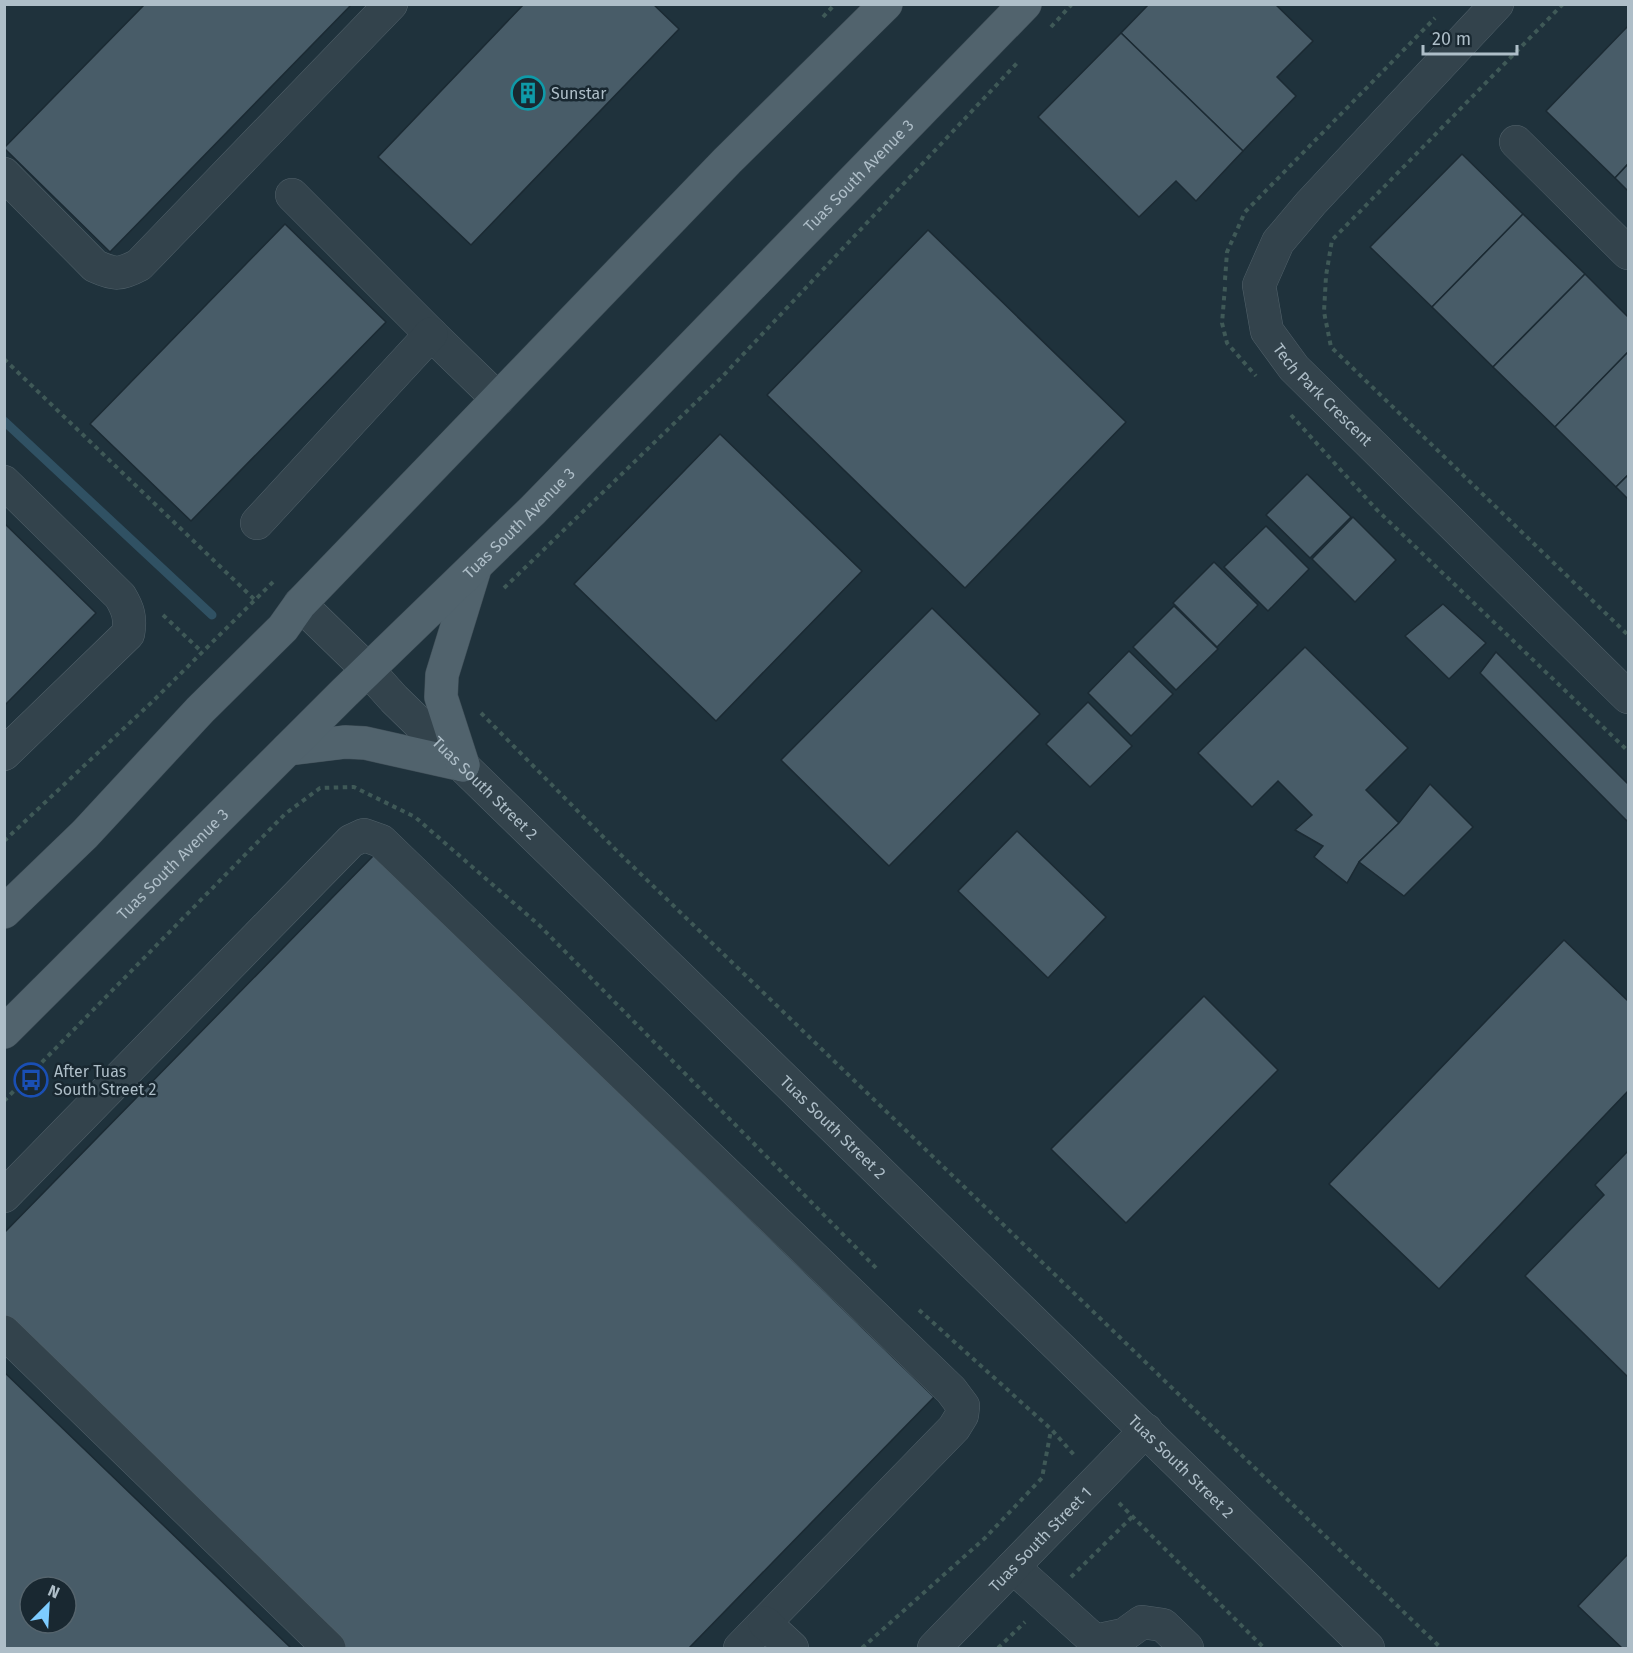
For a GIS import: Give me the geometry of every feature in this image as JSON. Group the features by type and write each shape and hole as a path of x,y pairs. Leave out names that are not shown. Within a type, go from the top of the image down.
{"main road":[{"path":"4,912 85,834 200,710 283,628 300,604 727,161 886,4"},
{"name":"Tuas South Avenue 3","path":"4,1032 549,493 1025,4"},
{"path":"463,765 441,697 442,675 476,566"},
{"path":"288,749 345,742 375,744 463,765"}],"street":[{"path":"4,174 95,266 109,272 123,274 139,264 392,4"},
{"name":"Tech Park Crescent","path":"1497,4 1311,203 1278,242 1259,285 1267,331 1294,368 1629,697"},
{"path":"1516,142 1629,253"},
{"path":"292,195 498,399"},
{"path":"257,523 431,334"},
{"path":"4,482 120,596 129,611 130,625 128,634 4,754"},
{"name":"Tuas South Street 2","path":"300,604 368,670 394,699 1368,1648"},
{"path":"4,1196 351,841 364,835 381,841 951,1390 963,1406 962,1415 954,1428 740,1648"},
{"path":"4,1332 329,1648"},
{"name":"Tuas South Street 1","path":"934,1648 1146,1430"},
{"path":"1013,1567 1095,1641 1124,1635 1142,1622 1163,1625 1187,1648"},
{"path":"765,1623 792,1648"}],"path":[{"path":"1048,31 1072,4"},
{"path":"1563,4 1332,240 1326,276 1324,312 1331,347 1629,635"},
{"path":"1258,378 1227,343 1222,323 1227,252 1245,212 1441,13"},
{"path":"500,594 721,378 1023,57"},
{"path":"4,359 255,600"},
{"path":"1290,413 1376,509 1629,751"},
{"path":"4,841 153,701 269,585"},
{"path":"480,704 482,713 620,854 1441,1648"},
{"path":"4,1101 285,814 320,788 354,787 415,817 539,925 883,1275"},
{"path":"916,1308 1051,1430 1097,1480 1264,1648"},
{"path":"862,1648 985,1539 1036,1486 1042,1478 1051,1430"}],"building":[{"path":"145,4 352,4 110,252 4,148"},
{"name":"Sunstar","path":"524,4 653,4 679,29 471,245 378,157"},
{"path":"1149,4 1275,4 1313,41 1277,77 1296,96 1243,151 1121,33"},
{"path":"1628,26 1628,164 1615,178 1546,111"},
{"path":"1121,33 1243,151 1196,201 1176,181 1139,217 1038,117"},
{"path":"1462,154 1523,214 1432,307 1370,247"},
{"path":"1628,164 1628,191 1615,178"},
{"path":"1523,214 1585,274 1493,367 1432,307"},
{"path":"285,224 386,322 191,521 90,424"},
{"path":"928,230 1126,422 965,588 767,395"},
{"path":"1585,274 1628,317 1628,352 1555,427 1493,367"},
{"path":"1628,352 1628,475 1616,487 1555,427"},
{"path":"720,434 862,571 716,721 574,584"},
{"path":"1307,474 1351,517 1310,558 1266,515"},
{"path":"1628,475 1628,499 1616,487"},
{"path":"1353,517 1396,560 1355,602 1312,559"},
{"path":"4,523 96,613 4,706"},
{"path":"1266,526 1309,569 1268,611 1224,567"},
{"path":"1214,562 1258,605 1217,647 1173,603"},
{"path":"1443,604 1486,643 1449,679 1405,636"},
{"path":"1174,606 1218,649 1176,690 1133,647"},
{"path":"932,608 1040,714 889,866 781,760"},
{"path":"1305,647 1408,748 1366,790 1399,823 1359,862 1347,883 1314,857 1323,846 1295,830 1312,815 1278,781 1252,807 1198,753"},
{"path":"1129,651 1173,694 1131,736 1088,693"},
{"path":"1496,652 1628,784 1628,822 1480,673"},
{"path":"1088,702 1132,746 1090,787 1046,744"},
{"path":"1430,784 1473,827 1404,896 1359,862 1399,823"},
{"path":"1017,831 1106,917 1048,978 958,891"},
{"path":"374,855 934,1397 689,1648 342,1648 4,1322 4,1233"},
{"path":"1564,940 1628,1001 1628,1091 1439,1289 1329,1184"},
{"path":"1204,996 1278,1070 1126,1223 1051,1149"},
{"path":"1628,1151 1628,1377 1525,1276 1604,1195 1595,1185"},
{"path":"4,1372 291,1648 4,1648"},
{"path":"1628,1554 1628,1648 1622,1648 1578,1606"}],"waterway":[{"path":"4,421 212,615"}],"place":[{"name":"Sunstar","path":"528,93"},
{"name":"After Tuas South Street 2","path":"31,1080"}]}
